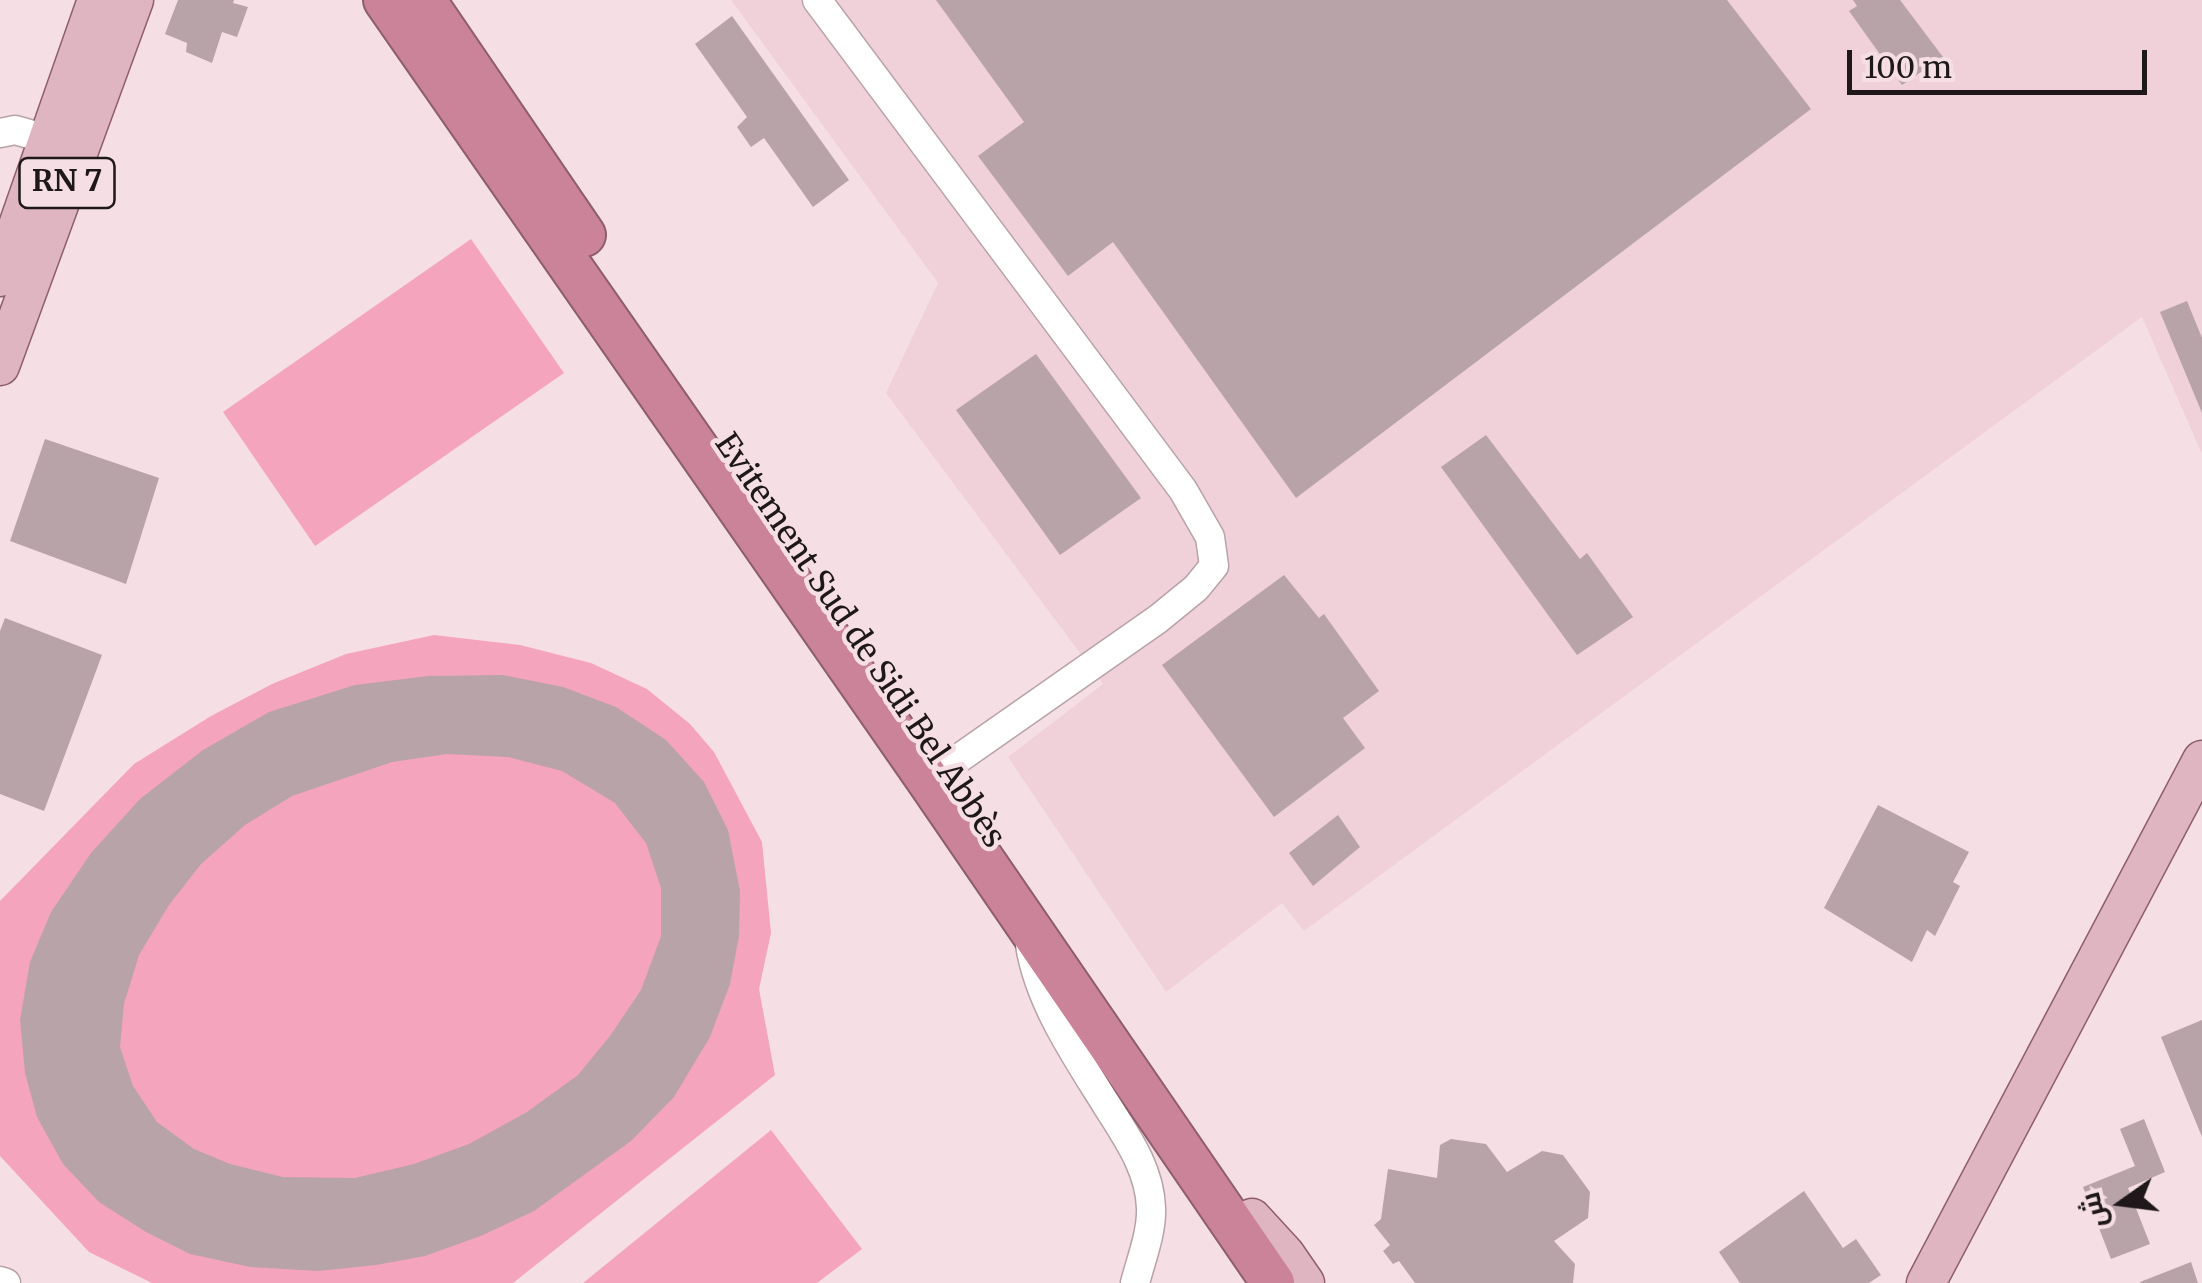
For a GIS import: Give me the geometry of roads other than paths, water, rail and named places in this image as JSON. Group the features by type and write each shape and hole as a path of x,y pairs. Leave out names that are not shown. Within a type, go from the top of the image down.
{"highway":[{"name":"Evitement Sud de Sidi Bel Abbès","path":"385,0 937,774"},
{"name":"Evitement Sud de Sidi Bel Abbès","path":"424,0 1019,898 1245,1226 1293,1283"},
{"path":"1245,1226 1272,1283"}],"main road":[{"name":"RN 7","path":"0,366 38,216 91,68 97,0"},
{"name":"RN 7","path":"0,277 38,216 48,138 134,0"},
{"path":"1926,1283 2202,760"},
{"path":"1245,1226 1264,1283"},
{"path":"1245,1226 1284,1254 1305,1283"}],"street":[{"path":"817,0 1144,435 1210,536 1214,566 1196,588 1158,619 937,774"},
{"path":"0,133 15,130 48,138"},
{"path":"1019,898 1032,962 1050,1006 1136,1154 1147,1182 1152,1210 1135,1283"}]}
